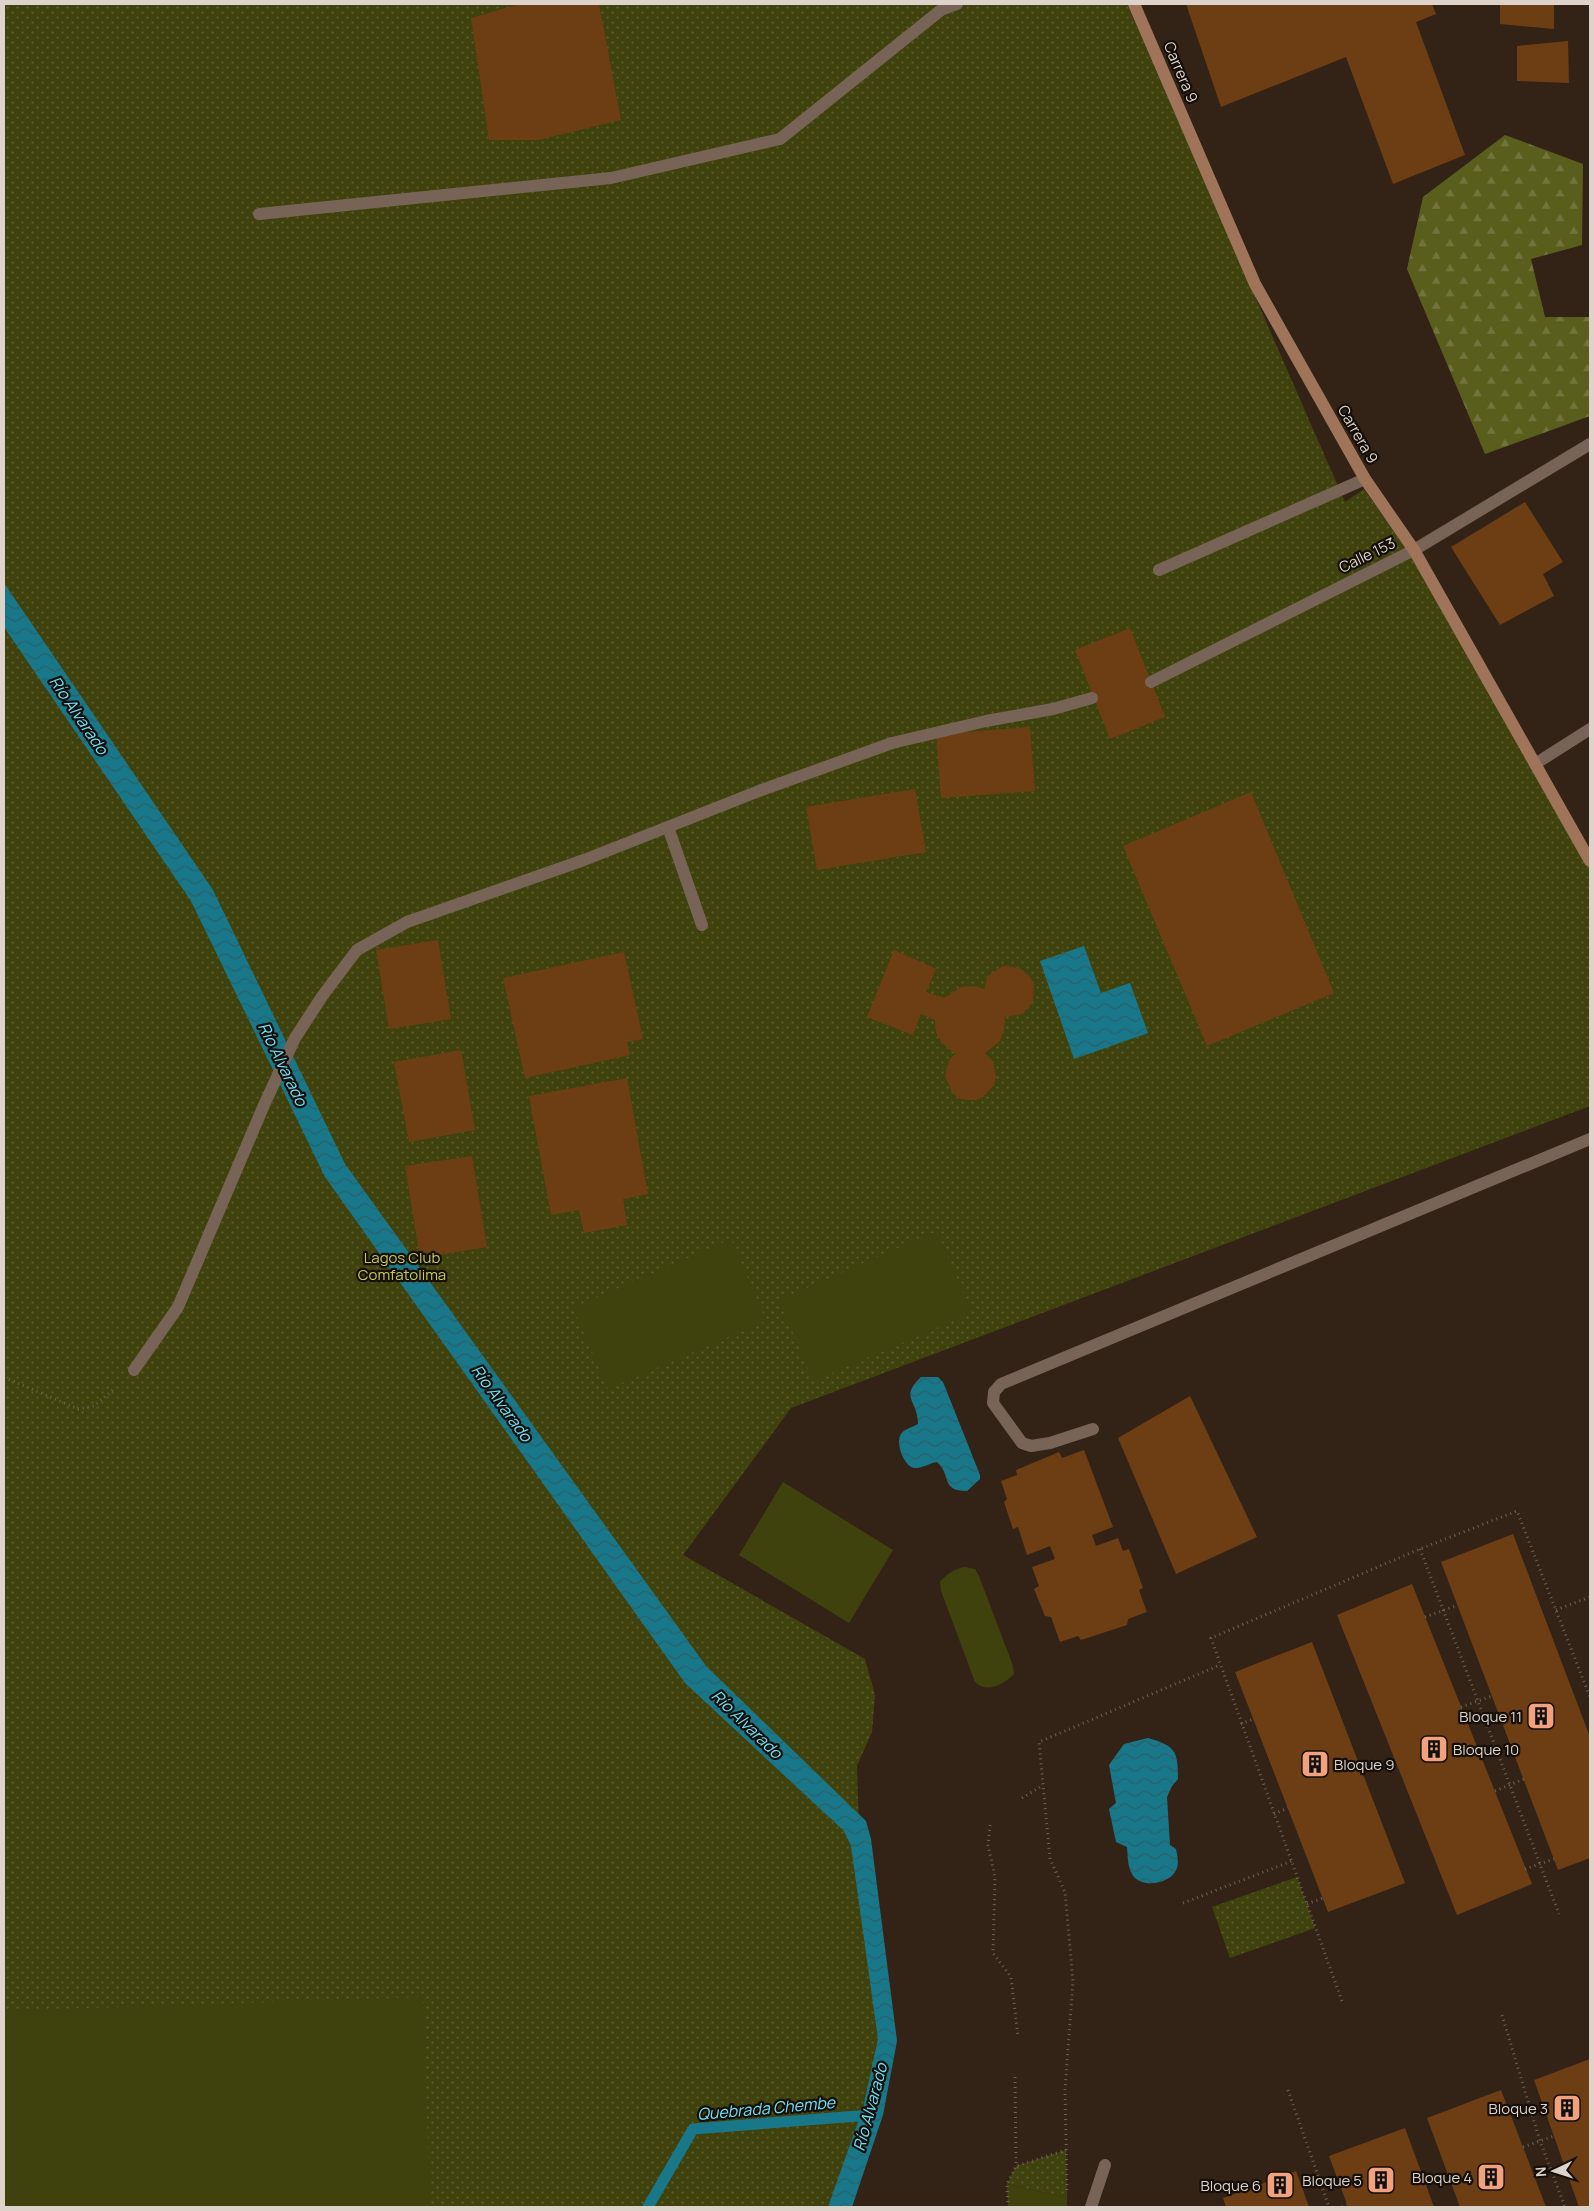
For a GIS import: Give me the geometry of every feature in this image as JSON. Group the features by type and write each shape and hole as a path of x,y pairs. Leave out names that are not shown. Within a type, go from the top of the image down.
{"street":[{"path":"258,214 610,178 780,139 941,10 957,4"},
{"name":"Carrera 9","path":"1134,4 1255,284 1365,479 1414,550 1535,764 1586,845 1590,861"},
{"name":"Calle 153","path":"1151,682 1414,550 1590,444"},
{"path":"1159,570 1365,479"},
{"path":"134,1370 178,1307 264,1105 295,1038 323,995 357,950 407,922 584,860 758,791 892,743 1092,698"},
{"path":"1535,764 1590,729"},
{"path":"668,827 702,925"},
{"path":"1093,1429 1050,1443 1031,1446 1022,1443 994,1403 994,1392 1001,1384 1590,1139"},
{"path":"1091,2207 1104,2165"}],"path":[{"path":"4,1379 8,1379 78,1409 94,1406 134,1370"},
{"path":"1342,2001 1210,1638 1420,1549 1517,1511 1590,1697"},
{"path":"1420,1549 1559,1914"},
{"path":"1556,1610 1590,1597"},
{"path":"1425,1617 1458,1605"},
{"path":"1067,2198 1065,2090 1074,1981 1065,1892 1050,1859 1039,1742 1220,1665"},
{"path":"1461,1708 1492,1696"},
{"path":"1241,1724 1253,1719"},
{"path":"1494,1791 1524,1779"},
{"path":"1022,1798 1042,1786"},
{"path":"1274,1814 1288,1808"},
{"path":"990,1824 988,1846 996,1877 993,1953 1011,1977 1018,2036"},
{"path":"1525,1868 1554,1859"},
{"path":"1183,1903 1292,1861"},
{"path":"1307,1904 1323,1898"},
{"path":"1502,2015 1540,2140 1565,2207"},
{"path":"1008,2207 1007,2184 1016,2166 1015,2078"},
{"path":"1288,2090 1329,2207"},
{"path":"1523,2147 1554,2136"},
{"path":"1016,2166 1066,2150"},
{"path":"1342,2207 1347,2205"}],"green space":[{"name":"Lagos Club Comfatolima","path":"4,4 1127,4 1345,502 1364,489 1411,556 1590,867 1590,1106 791,1408 683,1555 865,1659 875,1695 872,1732 857,1766 859,1832 887,2040 839,2207 4,2207"},
{"path":"1505,135 1583,164 1582,245 1531,259 1545,317 1590,317 1590,416 1485,454 1407,269 1423,197"},
{"path":"937,1231 972,1313 813,1381 779,1300"},
{"path":"731,1239 766,1321 608,1389 573,1308"},
{"path":"783,1482 893,1550 849,1623 739,1555"},
{"path":"965,1567 975,1569 979,1576 1013,1666 1014,1674 995,1686 980,1686 975,1682 941,1591 940,1582 943,1579 954,1570"},
{"path":"1297,1877 1315,1928 1230,1958 1212,1907"},
{"path":"423,1997 430,2207 4,2207 4,2011"},
{"path":"1066,2150 1067,2198 1007,2184 1016,2166"},
{"path":"1007,2184 1067,2198 1067,2207 1008,2207"}],"water":[{"name":"Río Alvarado","path":"4,583 213,890 345,1164 706,1666 866,1821 871,1839 897,2041 883,2115 852,2207 828,2207 863,2108 878,2039 851,1846 844,1831 685,1683 325,1177 191,901 4,627"},
{"path":"1084,946 1101,993 1130,983 1148,1033 1074,1059 1040,961"},
{"path":"921,1377 938,1377 943,1382 980,1475 980,1479 967,1491 953,1488 937,1462 920,1468 914,1468 904,1459 899,1438 906,1429 918,1424 910,1395 911,1390"},
{"path":"1148,1738 1164,1744 1173,1751 1176,1755 1178,1769 1178,1779 1167,1797 1170,1845 1176,1849 1178,1866 1174,1874 1169,1878 1155,1883 1142,1882 1136,1879 1130,1871 1127,1847 1116,1842 1109,1809 1116,1803 1109,1765 1124,1744"}],"building":[{"path":"520,4 599,4 621,120 538,140 489,140 471,18"},
{"path":"1186,4 1432,4 1436,14 1416,22 1465,155 1393,184 1346,57 1221,107"},
{"path":"1500,4 1554,4 1554,29 1500,24"},
{"path":"1568,41 1569,83 1517,81 1517,46"},
{"path":"1525,502 1563,562 1543,574 1554,596 1500,625 1451,547"},
{"path":"1130,628 1165,717 1110,739 1075,650"},
{"path":"1030,727 1035,791 941,798 936,734"},
{"path":"915,789 926,852 817,870 806,807"},
{"path":"1251,792 1334,993 1207,1046 1123,846"},
{"path":"438,940 451,1019 389,1029 376,950"},
{"path":"894,950 936,969 926,992 944,998 961,987 973,986 984,989 988,976 1003,966 1020,968 1031,978 1034,985 1033,1002 1022,1014 1005,1017 1000,1041 985,1053 993,1061 996,1077 994,1085 983,1097 976,1100 967,1100 958,1098 952,1092 945,1076 949,1060 955,1054 942,1043 936,1033 935,1020 921,1014 913,1035 867,1017"},
{"path":"624,952 643,1039 627,1042 630,1055 525,1078 503,978"},
{"path":"461,1050 475,1130 409,1142 394,1062"},
{"path":"627,1078 648,1194 623,1199 627,1225 584,1233 579,1210 551,1215 529,1096"},
{"path":"472,1156 487,1247 420,1258 405,1166"},
{"path":"1190,1396 1257,1537 1176,1574 1118,1438"},
{"path":"1084,1450 1113,1527 1092,1535 1096,1546 1118,1538 1123,1551 1129,1549 1143,1588 1139,1590 1147,1612 1128,1619 1127,1625 1081,1640 1078,1636 1060,1642 1051,1617 1045,1616 1034,1589 1039,1586 1032,1567 1055,1559 1050,1546 1027,1555 1018,1527 1013,1529 1004,1502 1007,1499 1001,1481 1017,1475 1016,1470 1059,1452 1062,1458"},
{"name":"Bloque 11","path":"1513,1534 1590,1737 1590,1858 1558,1870 1441,1562"},
{"name":"Bloque 10","path":"1412,1584 1532,1884 1457,1915 1337,1615"},
{"name":"Bloque 9","path":"1312,1642 1405,1883 1328,1912 1235,1672"},
{"name":"Bloque 3","path":"1590,2059 1590,2207 1579,2207 1534,2080"},
{"name":"Bloque 4","path":"1501,2090 1546,2207 1460,2207 1427,2118"},
{"name":"Bloque 5","path":"1405,2128 1434,2207 1348,2207 1329,2156"},
{"name":"Bloque 6","path":"1296,2171 1309,2207 1226,2207 1223,2198"}],"waterway":[{"name":"Quebrada Chembe","path":"648,2207 693,2129 871,2115"}],"place":[{"name":"Bloque 11","path":"1541,1716"},
{"name":"Bloque 10","path":"1434,1749"},
{"name":"Bloque 9","path":"1315,1764"},
{"name":"Bloque 3","path":"1567,2108"},
{"name":"Bloque 4","path":"1491,2177"},
{"name":"Bloque 5","path":"1381,2180"},
{"name":"Bloque 6","path":"1280,2185"}]}
